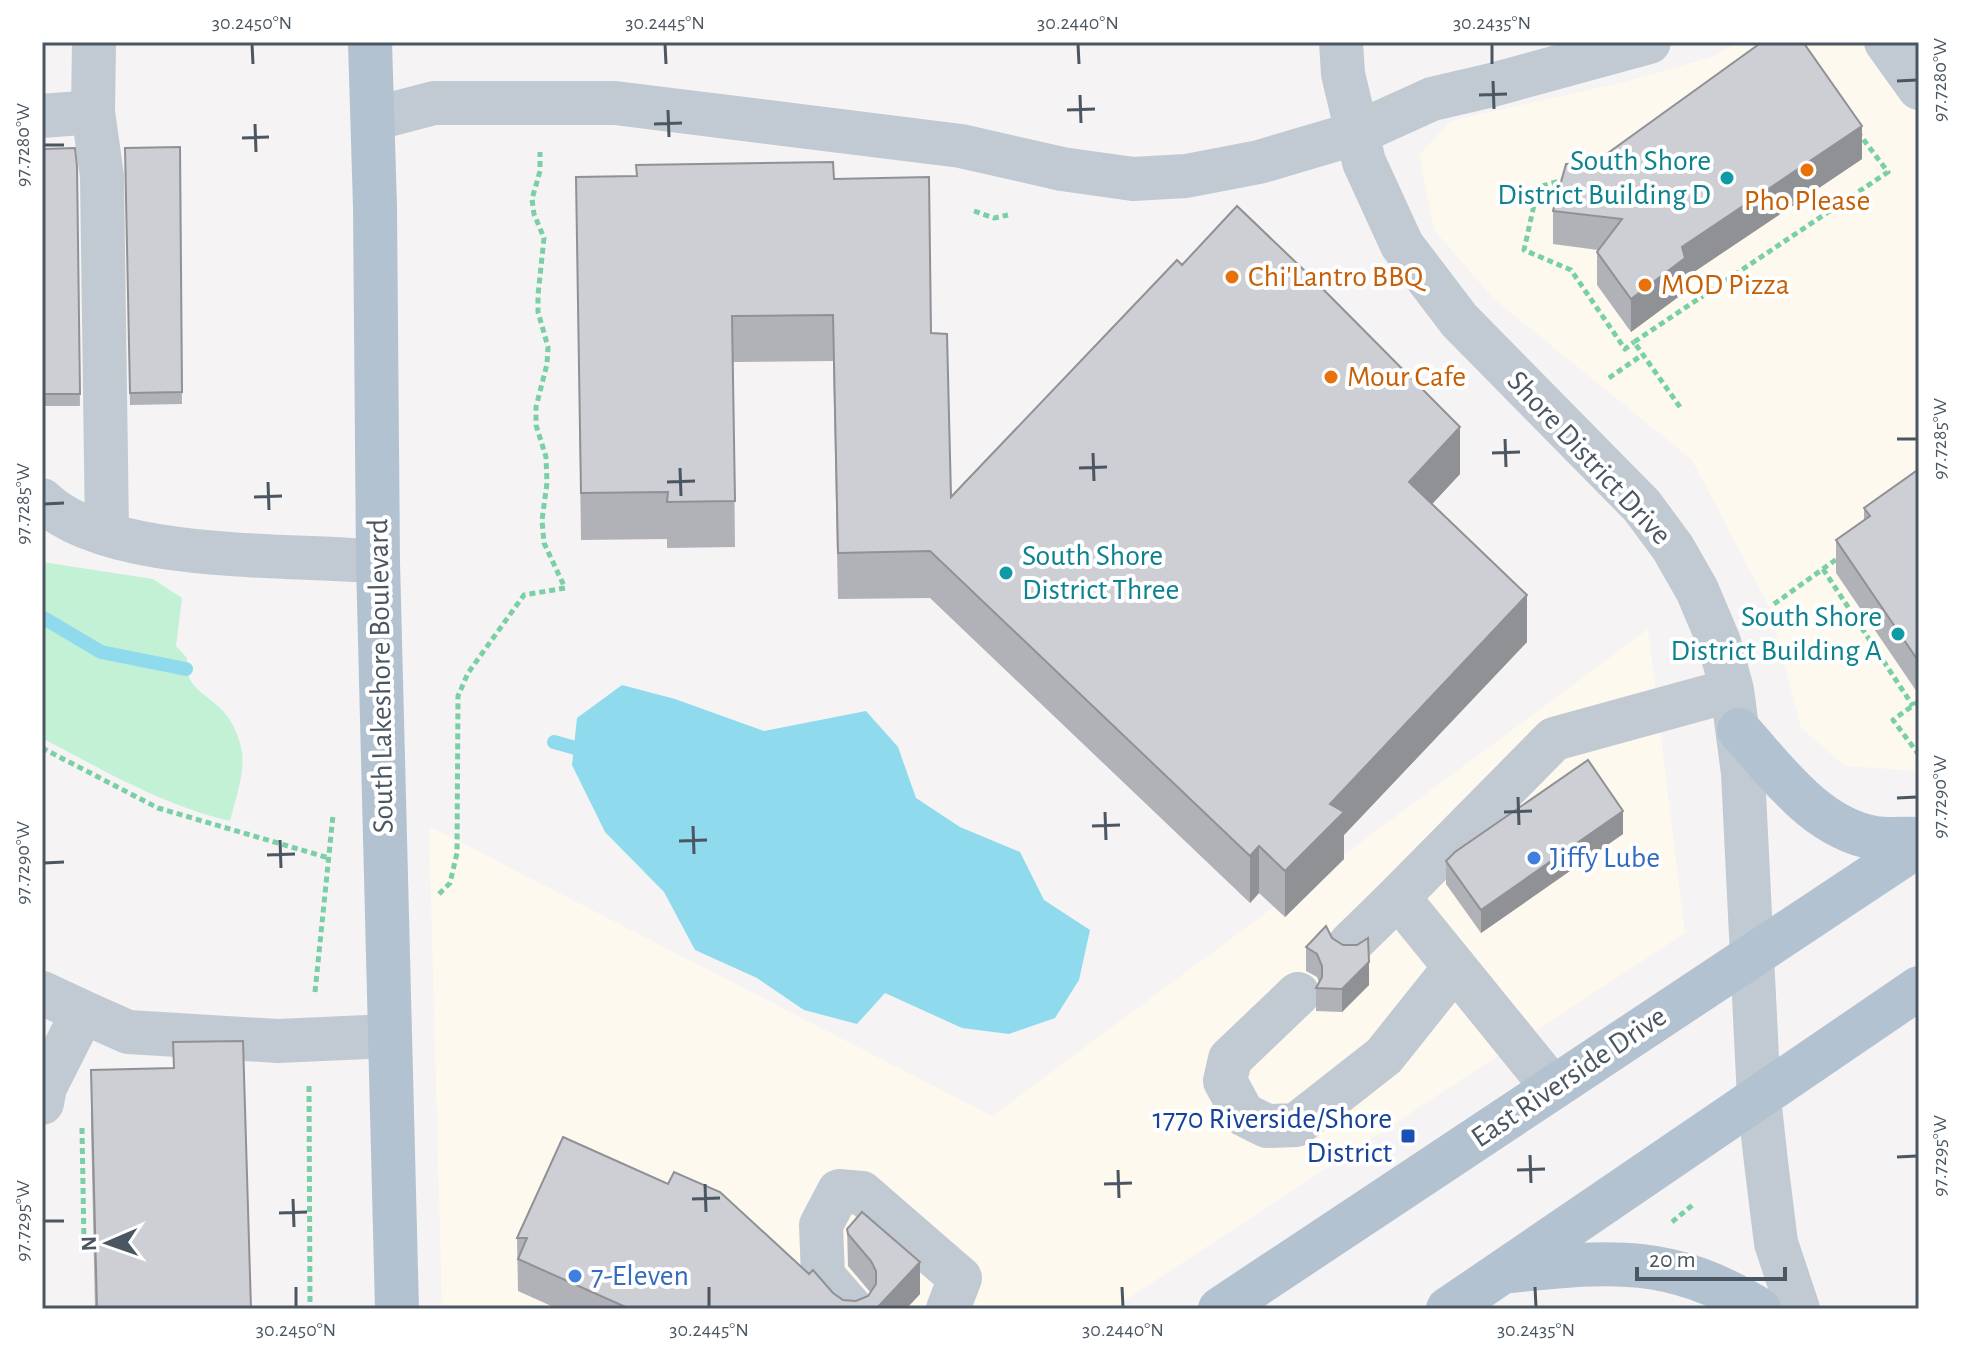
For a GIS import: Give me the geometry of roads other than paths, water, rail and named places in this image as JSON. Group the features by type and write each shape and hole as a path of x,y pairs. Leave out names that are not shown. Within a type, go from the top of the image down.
{"main road":[{"name":"South Lakeshore Boulevard","path":"370,42 378,562 397,1309"},
{"path":"1736,710 1801,799 1836,824 1874,838 1919,839"},
{"name":"East Riverside Drive","path":"1220,1309 1919,845"},
{"path":"1457,1307 1759,1098 1917,994"},
{"path":"1504,1272 1590,1263 1642,1264 1692,1275 1735,1294 1759,1309"}],"street":[{"path":"94,42 93,112 102,176 107,533"},
{"name":"Shore District Drive","path":"1341,42 1343,74 1364,162 1402,245 1459,320 1642,506 1673,548 1697,590 1719,642 1736,710 1759,1098 1776,1243 1798,1309"},
{"path":"373,119 434,103 615,103 961,146 1062,169 1133,179 1186,176 1259,162 1357,133 1432,99 1649,42"},
{"path":"1886,42 1919,88"},
{"path":"42,116 93,112"},
{"path":"42,500 57,515 131,541 235,555 378,562"},
{"path":"1350,944 1554,739 1736,710"},
{"path":"1398,897 1553,1088"},
{"path":"1298,994 1230,1059 1225,1081 1243,1114 1267,1126 1296,1125 1384,1056 1455,967"},
{"path":"42,993 128,1032 278,1041 389,1036"},
{"path":"42,1103 45,1087 83,1012"},
{"path":"852,1309 823,1276 821,1225 839,1191 862,1193 960,1278 948,1309"}],"water":[{"path":"622,685 675,699 764,731 866,711 898,747 916,798 960,827 1020,852 1044,900 1090,930 1079,980 1055,1018 1009,1034 962,1028 885,993 857,1024 804,1010 757,978 695,950 664,892 605,832 572,765 577,718"}],"waterway":[{"path":"42,617 101,652 186,669"},
{"path":"554,742 590,752"}],"place":[{"name":"Pho Please","path":"1807,170"},
{"name":"South Shore District Building D","path":"1727,178"},
{"name":"Chi'Lantro BBQ","path":"1232,277"},
{"name":"MOD Pizza","path":"1645,285"},
{"name":"Mour Cafe","path":"1331,377"},
{"name":"South Shore District Three","path":"1006,573"},
{"name":"South Shore District Building A","path":"1898,634"},
{"name":"Jiffy Lube","path":"1534,858"},
{"name":"1770 Riverside/Shore District","path":"1408,1136"},
{"name":"7-Eleven","path":"575,1276"}]}
